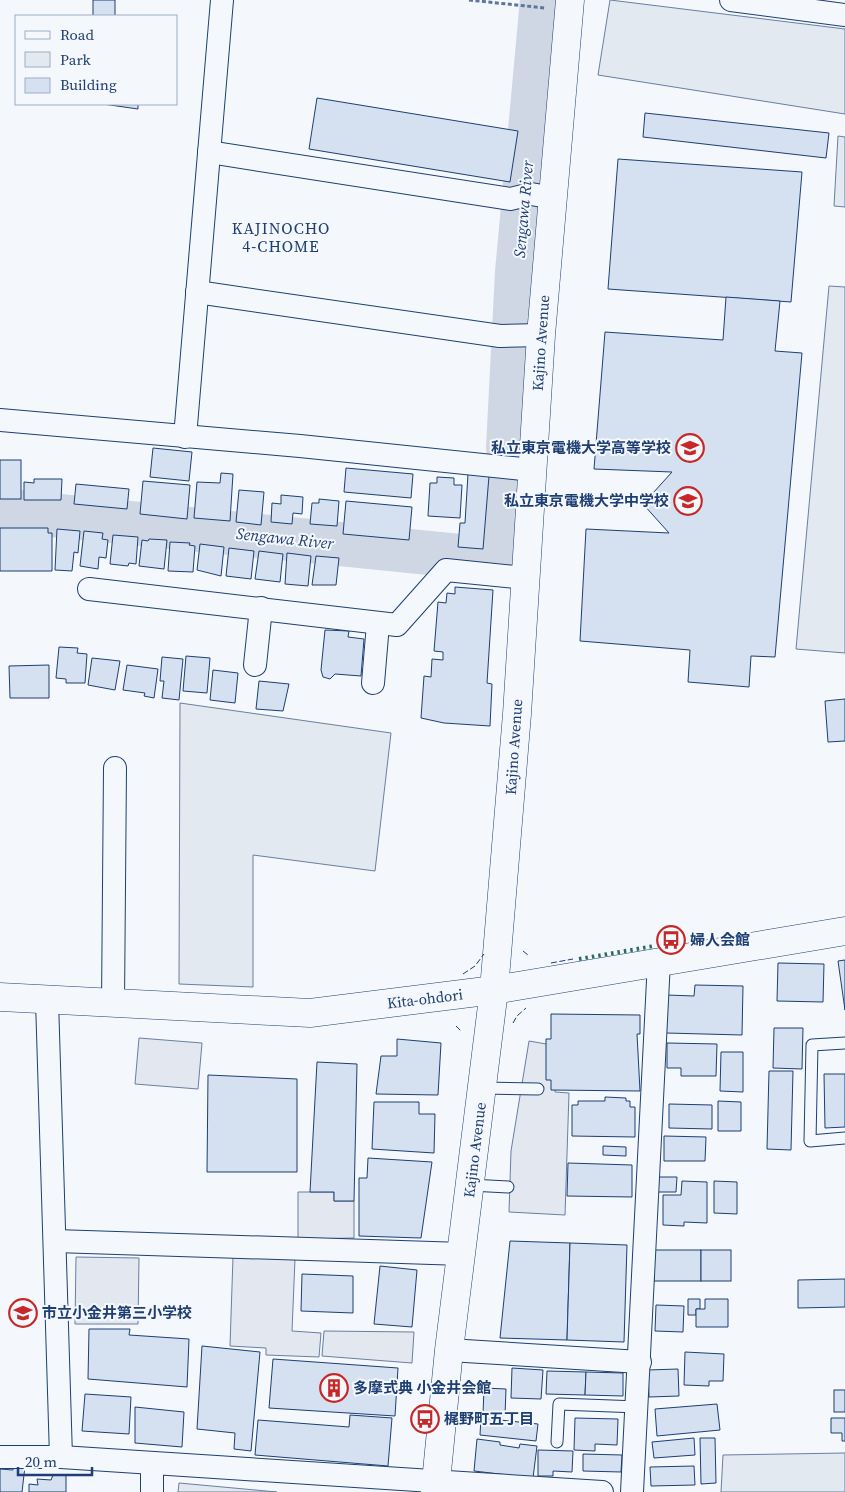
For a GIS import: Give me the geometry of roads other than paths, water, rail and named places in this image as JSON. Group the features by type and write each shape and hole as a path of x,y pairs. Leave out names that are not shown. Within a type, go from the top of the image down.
{"street":[{"path":"185,438 222,0"},
{"path":"731,0 845,15"},
{"name":"Kajino Avenue","path":"436,1486 449,1350 463,1254 494,990 517,714 532,470 532,197 570,5"},
{"path":"209,152 532,197"},
{"path":"197,292 500,336 532,334"},
{"path":"0,420 185,438 300,446 532,470"},
{"path":"89,589 397,625 446,570 525,578"},
{"path":"255,665 261,608"},
{"path":"373,683 378,624"},
{"path":"113,1003 115,768"},
{"name":"Kita-ohdori","path":"0,997 310,1013 494,990 845,931"},
{"path":"632,1492 638,1408 660,961"},
{"path":"47,1000 61,1457"},
{"path":"55,1241 463,1254"},
{"path":"449,1350 640,1362"},
{"path":"0,1457 61,1457 152,1463 436,1486 602,1492"},
{"path":"152,1463 152,1492"}],"lane":[{"path":"845,1043 812,1045 810,1141 845,1138"},
{"path":"482,1088 538,1089"},
{"path":"470,1185 508,1187"},
{"path":"557,1442 559,1404 638,1408"}],"waterway":[{"name":"Sengawa River","path":"508,448 517,272 542,0"},
{"name":"Sengawa River","path":"0,510 499,560 505,488"}],"place":[{"name":"私立東京電機大学高等学校","path":"690,448"},
{"name":"私立東京電機大学中学校","path":"688,501"},
{"name":"婦人会館","path":"671,940"},
{"name":"市立小金井第三小学校","path":"23,1313"},
{"name":"多摩式典 小金井会館","path":"334,1388"},
{"name":"梶野町五丁目","path":"425,1419"}],"district":[{"name":"KAJINOCHO 4-CHOME","path":"281,237"}]}
